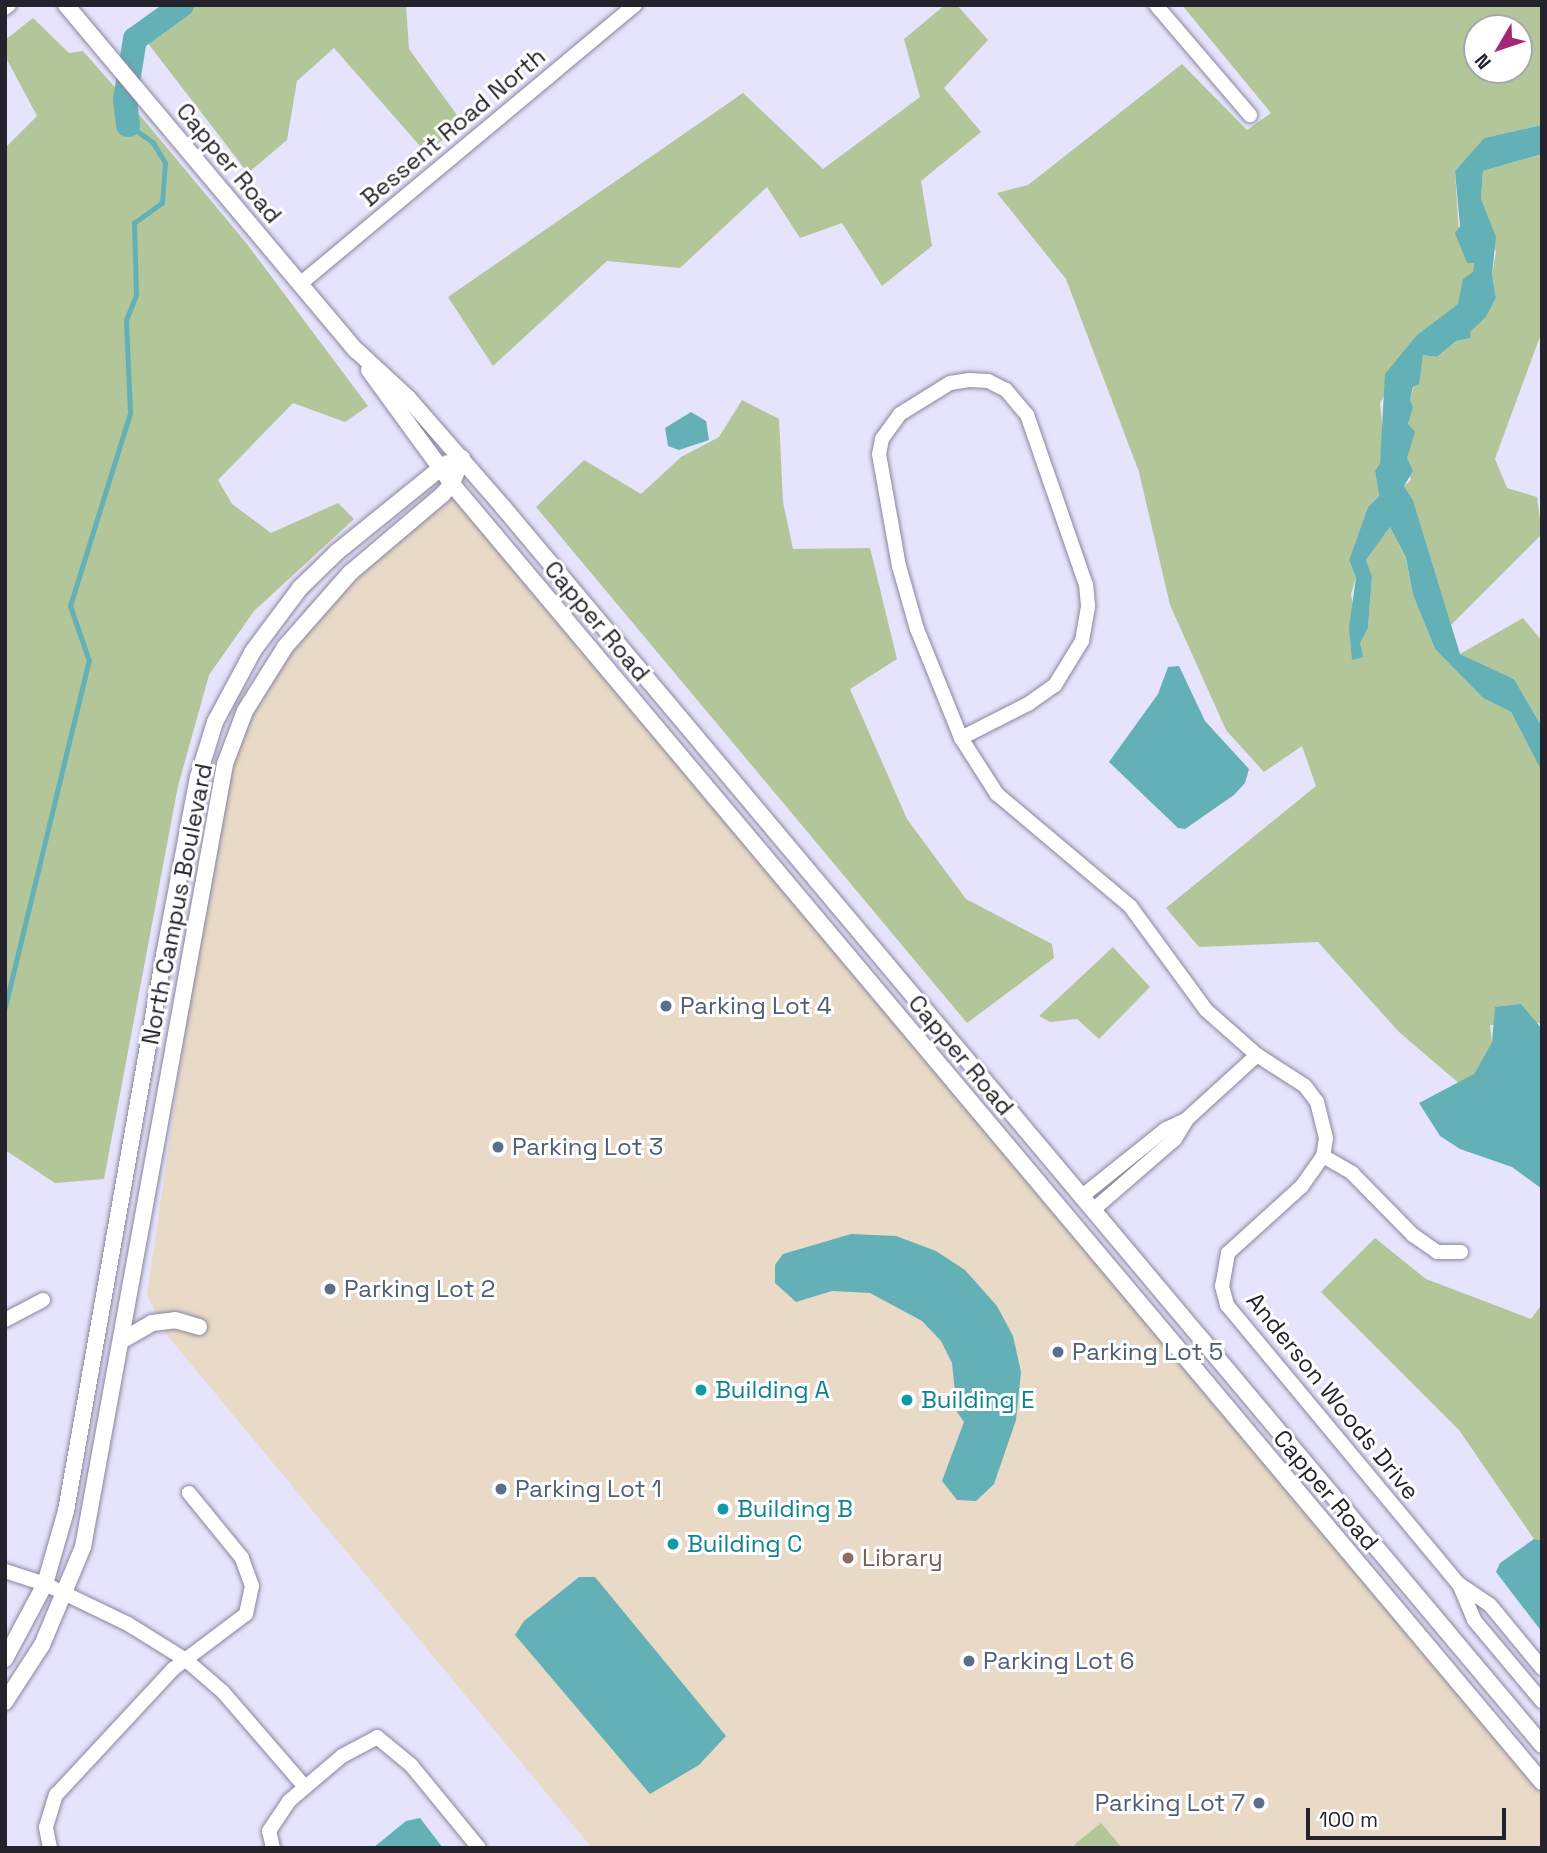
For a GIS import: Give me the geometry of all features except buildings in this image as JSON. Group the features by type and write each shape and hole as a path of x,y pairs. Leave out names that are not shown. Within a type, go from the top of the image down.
{"street":[{"name":"Capper Road","path":"66,5 356,350 452,484 1542,1782"},
{"name":"Bessent Road North","path":"300,284 635,5"},
{"path":"1156,5 1250,115"},
{"name":"Capper Road","path":"356,350 408,398 462,458 1542,1745"},
{"path":"961,738 1028,704 1055,685 1082,640 1088,606 1086,585 1027,415 1006,390 988,381 968,380 950,383 900,414 882,439 879,454 898,566 917,629 961,738 997,794 1129,906 1185,985 1257,1055 1305,1086 1317,1102 1326,1138 1323,1156 1352,1172 1413,1235 1437,1252 1461,1252"},
{"name":"North Campus Boulevard","path":"5,1659 45,1584 66,1511 198,777 225,698 308,579 438,466 462,458"},
{"name":"North Campus Boulevard","path":"5,1702 67,1594 83,1547 225,764 261,683 318,604 452,484 462,458"},
{"path":"242,670 261,683"},
{"path":"164,955 189,958"},
{"path":"1082,1197 1124,1161 1187,1119 1257,1055"},
{"path":"1093,1210 1175,1139 1187,1119"},
{"name":"Anderson Woods Drive","path":"1323,1156 1302,1186 1228,1253 1222,1286 1227,1305 1459,1584 1490,1605 1542,1668"},
{"path":"1124,1161 1135,1174"},
{"path":"5,1320 43,1300"},
{"path":"121,1341 152,1323 175,1320 199,1327"},
{"path":"50,1848 46,1827 57,1794 186,1660 246,1614 251,1586 242,1558 189,1493"},
{"path":"5,1571 67,1594 128,1624 186,1660 222,1692 305,1787"},
{"name":"Anderson Woods Drive","path":"1459,1584 1474,1620 1542,1700"},
{"path":"273,1848 269,1831 278,1814 342,1756 377,1737 411,1765 479,1848"}],"shaded area":[{"path":"173,5 189,5 143,37 132,66 123,54 130,34"},
{"path":"189,5 406,5 409,49 462,122 427,154 334,48 297,81 287,140 248,173 143,37"},
{"path":"945,5 957,5 988,40 944,88 981,132 921,181 932,246 882,286 842,223 800,238 767,187 680,268 607,261 493,366 448,297 743,93 823,169 920,97 904,39"},
{"path":"1182,5 1542,5 1542,125 1484,138 1455,171 1459,235 1467,263 1474,263 1473,272 1459,304 1417,335 1380,403 1383,431 1380,463 1375,471 1379,496 1368,507 1349,560 1356,578 1351,594 1359,643 1368,628 1372,576 1366,560 1390,527 1406,559 1413,595 1435,649 1483,698 1511,712 1542,772 1542,1029 1539,1023 1490,1025 1492,1042 1474,1074 1461,1085 1399,1032 1318,942 1199,947 1166,908 1316,786 1302,746 1264,772 1226,730 1170,605 1139,472 1066,279 997,193 1028,185 1182,64 1247,130 1271,113"},
{"path":"33,18 69,53 83,51 143,119 247,244 368,406 345,422 293,403 218,480 232,504 271,533 338,503 354,519 254,611 209,675 178,786 104,1179 55,1183 5,1150 5,148 37,116 5,56 5,40"},
{"path":"1542,125 1542,154 1483,171 1481,199 1496,237 1492,274 1496,298 1486,317 1470,332 1471,338 1456,341 1437,357 1423,355 1419,384 1413,387 1410,400 1413,407 1408,424 1415,432 1407,458 1413,471 1404,486 1413,500 1460,654 1514,679 1542,727 1542,772 1511,712 1483,698 1435,649 1413,595 1406,558 1390,527 1366,560 1372,576 1368,628 1360,643 1363,657 1352,660 1349,627 1356,578 1349,560 1368,507 1379,496 1375,471 1380,463 1385,374 1417,335 1458,304 1463,279 1473,272 1474,263 1467,263 1455,233 1460,226 1455,171 1484,138"},
{"path":"1542,154 1542,331 1495,459 1507,488 1537,497 1542,534 1451,625 1413,500 1404,486 1411,480 1406,458 1410,400 1423,355 1437,357 1456,341 1471,338 1469,332 1486,317 1496,298 1492,274 1496,252 1481,199 1483,171"},
{"path":"742,400 779,419 783,502 793,549 870,548 897,659 850,689 907,819 966,899 1052,944 1054,958 967,1023 536,507 584,460 641,494 681,457 719,437"},
{"path":"691,412 706,421 709,440 679,450 668,446 665,428"},
{"path":"458,494 1542,1783 1542,1848 592,1848 167,1335 147,1295 224,765 258,698 323,603"},
{"path":"1523,618 1542,641 1542,727 1514,679 1460,654"},
{"path":"1179,666 1205,721 1249,769 1245,783 1234,795 1185,829 1178,828 1109,762 1158,694 1168,667"},
{"path":"1113,947 1150,987 1099,1039 1077,1019 1050,1022 1039,1016"},
{"path":"1521,1004 1542,1029 1542,1189 1512,1167 1460,1149 1440,1136 1419,1103 1474,1074 1492,1042 1495,1007"},
{"path":"851,1234 896,1236 936,1251 965,1270 997,1306 1013,1336 1021,1372 1016,1420 994,1484 976,1501 957,1500 942,1481 964,1422 957,1412 952,1363 941,1341 922,1321 870,1293 832,1291 796,1302 775,1283 775,1265 783,1254"},
{"path":"1375,1238 1426,1279 1531,1319 1542,1304 1542,1540 1534,1539 1459,1430 1321,1292"},
{"path":"1534,1539 1542,1540 1542,1632 1496,1572 1500,1563"},
{"path":"579,1577 595,1577 726,1736 699,1765 650,1794 515,1635 524,1621"},
{"path":"420,1818 443,1848 373,1848 406,1821"},
{"path":"1101,1823 1122,1848 1073,1848 1075,1844"}],"waterway":[{"path":"128,125 125,100 135,39 182,5"},
{"path":"5,1007 89,661 70,606 130,413 126,320 136,295 134,223 162,203 165,163 153,143 128,125"}],"place":[{"name":"Parking Lot 4","path":"666,1006"},
{"name":"Parking Lot 3","path":"498,1147"},
{"name":"Parking Lot 2","path":"330,1289"},
{"name":"Parking Lot 5","path":"1058,1352"},
{"name":"Building A","path":"701,1390"},
{"name":"Building E","path":"907,1400"},
{"name":"Parking Lot 1","path":"501,1489"},
{"name":"Building B","path":"723,1509"},
{"name":"Building C","path":"673,1544"},
{"name":"Library","path":"848,1558"},
{"name":"Parking Lot 6","path":"969,1661"},
{"name":"Parking Lot 7","path":"1259,1803"}]}
